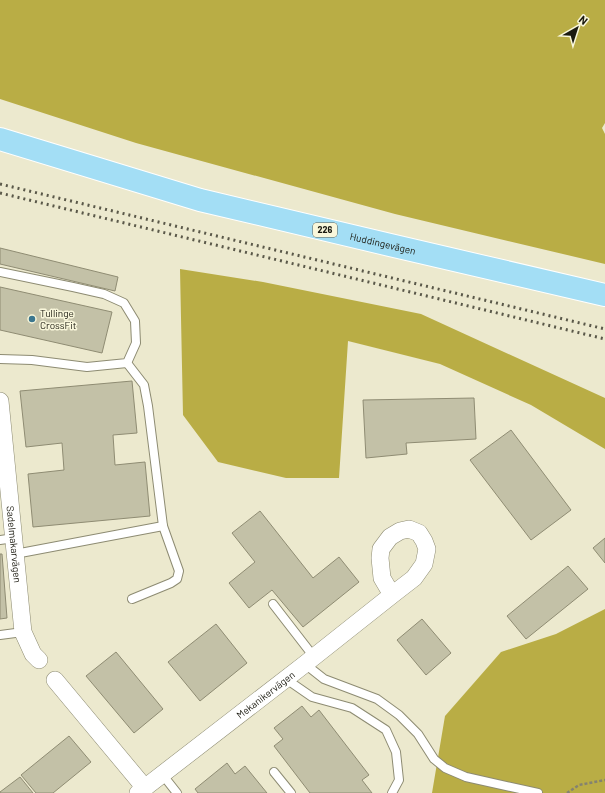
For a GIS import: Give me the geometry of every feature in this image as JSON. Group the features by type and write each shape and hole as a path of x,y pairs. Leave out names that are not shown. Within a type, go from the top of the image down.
{"main road":[{"name":"Huddingevägen","path":"0,134 47,154"},
{"name":"Huddingevägen","path":"0,139 200,200 605,295"}],"street":[{"name":"Sadelmakarvägen","path":"0,401 3,464 10,544 23,632 34,654 39,660"},
{"name":"Mekanikervägen","path":"141,790 286,679 392,595"},
{"path":"55,680 141,790"}],"lane":[{"path":"0,272 104,294 124,303 134,321 136,343 127,363"},
{"path":"0,359 32,360 87,367 127,363"},
{"path":"127,363 144,385 163,526 178,571 177,579 171,583 132,599"},
{"path":"10,544 163,526"},
{"path":"273,604 309,661 324,678 377,699 399,715 418,734 434,759 445,768 466,777 538,793"},
{"path":"0,635 23,632"},
{"path":"286,679 312,697 352,708 386,730 396,752 399,780 392,793"},
{"path":"274,772 291,793"},
{"path":"162,774 177,793"}],"path":[{"path":"567,793 579,785 605,780"}],"shaded area":[{"path":"0,0 605,0 605,123 602,128 605,134 605,264 395,214 136,143 0,99"},
{"path":"180,269 263,282 421,314 605,398 605,449 531,405 440,364 348,341 339,478 286,478 218,462 183,415"},
{"path":"605,609 605,793 432,793 445,716 501,652 556,634"}],"building":[{"path":"0,248 118,277 115,291 0,264"},
{"path":"0,287 112,312 102,353 0,330"},
{"path":"132,381 137,433 113,435 115,465 145,462 150,516 33,527 28,474 64,470 62,443 26,447 20,391"},
{"path":"474,398 476,439 406,443 407,454 366,458 363,400"},
{"path":"511,430 571,510 531,540 470,460"},
{"path":"260,511 313,578 339,557 359,582 303,627 272,590 249,608 229,583 255,562 232,533"},
{"path":"605,538 605,563 593,548"},
{"path":"0,554 2,554 7,618 0,619"},
{"path":"568,566 588,589 526,639 507,616"},
{"path":"422,619 451,653 426,675 397,640"},
{"path":"216,624 247,663 200,701 168,662"},
{"path":"116,652 163,709 134,733 86,676"},
{"path":"302,706 311,717 319,710 369,775 362,780 372,793 310,793 274,746 283,739 274,728"},
{"path":"69,736 91,762 53,793 36,793 21,775"},
{"path":"227,763 235,774 245,766 267,793 198,793 195,789"},
{"path":"20,777 33,793 0,793 0,792"}],"railway":[{"path":"0,184 605,329"},
{"path":"0,193 605,339"}],"place":[{"name":"Tullinge CrossFit","path":"32,319"}]}
